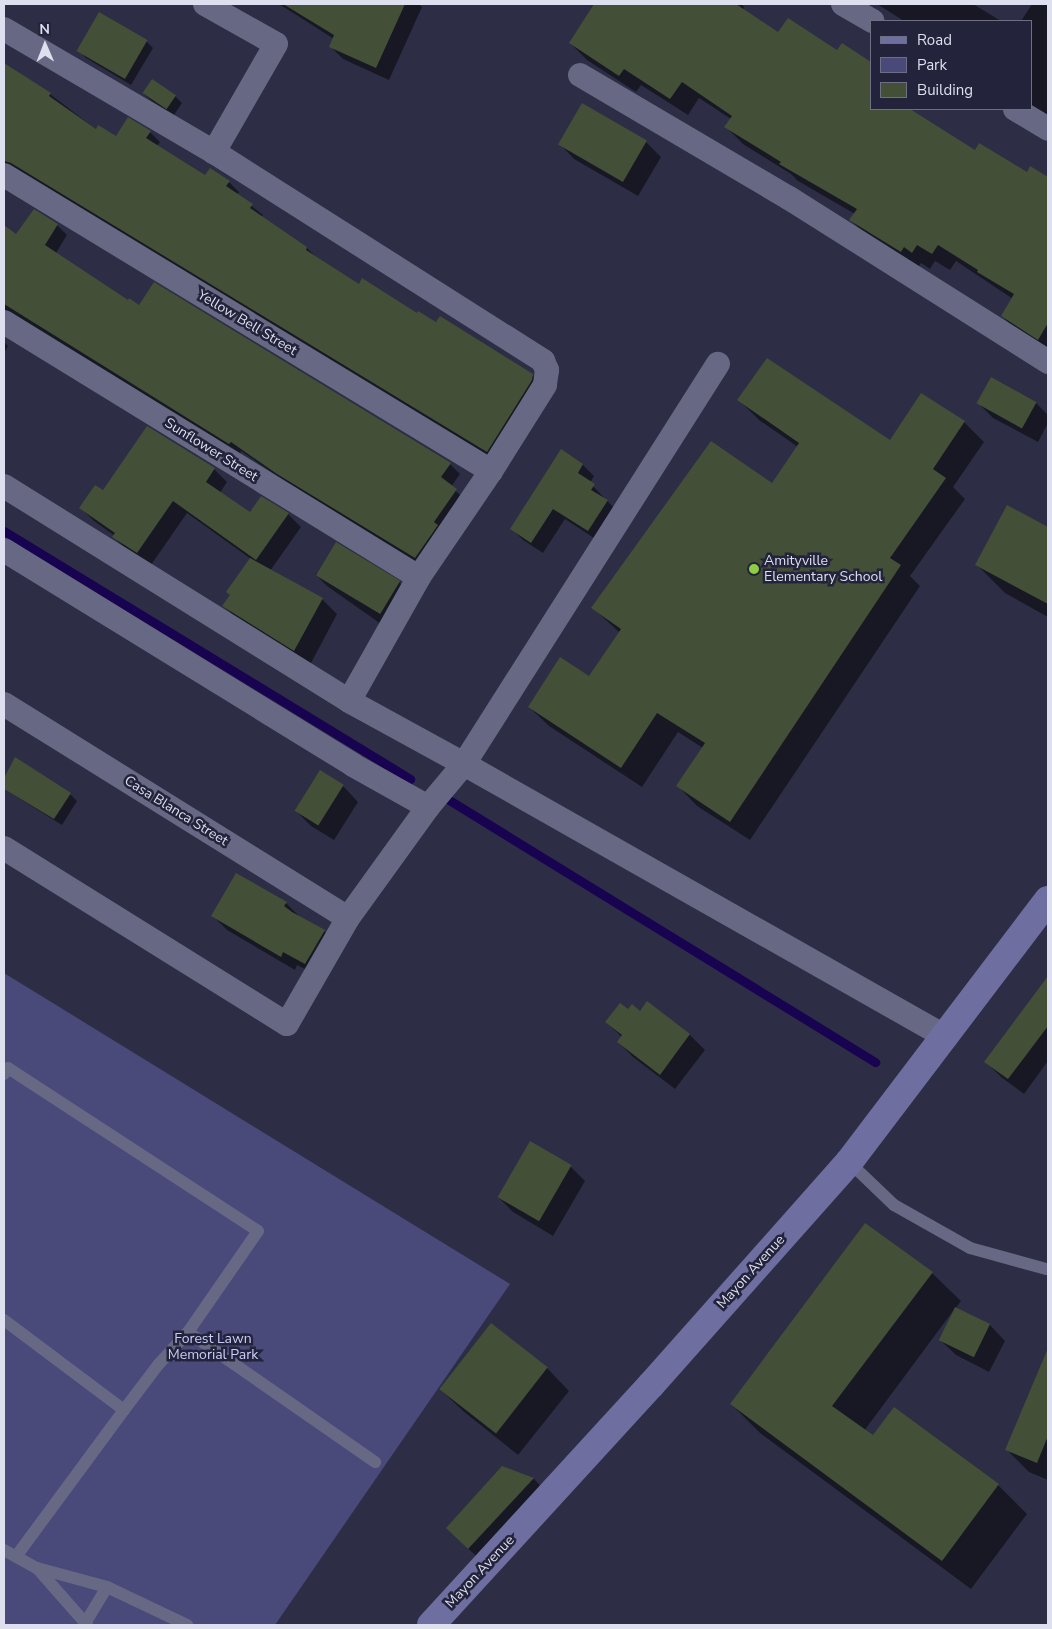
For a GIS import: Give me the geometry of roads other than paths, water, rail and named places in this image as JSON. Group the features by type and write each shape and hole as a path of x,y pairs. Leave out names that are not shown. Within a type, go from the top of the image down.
{"main road":[{"name":"Mayon Avenue","path":"432,1625 651,1385 849,1162 946,1037 1048,900"}],"street":[{"path":"205,4 276,44 214,152"},
{"path":"843,4 870,20"},
{"path":"4,29 214,152 543,361 547,370 545,385 491,471 419,577 348,701"},
{"path":"580,74 789,198 1048,362"},
{"path":"1016,110 1048,129"},
{"name":"Yellow Bell Street","path":"4,175 491,471"},
{"name":"Sunflower Street","path":"4,322 419,577"},
{"path":"4,848 287,1024 348,918 428,807 464,764 718,364"},
{"path":"4,486 348,701 464,764 946,1037"},
{"path":"4,550 353,765 428,807"},
{"name":"Casa Blanca Street","path":"4,704 348,918"}],"lane":[{"path":"5,1069 258,1231 188,1332 124,1410 17,1555"},
{"path":"849,1162 894,1205 970,1248 1046,1268"},
{"path":"4,1320 124,1410"},
{"path":"188,1332 375,1462"},
{"path":"4,1550 17,1555 37,1568 85,1625 107,1587"},
{"path":"37,1568 107,1587 187,1625"}],"waterway":[{"path":"4,531 410,779"},
{"path":"441,795 875,1062"}],"place":[{"name":"Amityville Elementary School","path":"754,569"}],"park label":[{"name":"Forest Lawn Memorial Park","path":"213,1348"}]}
